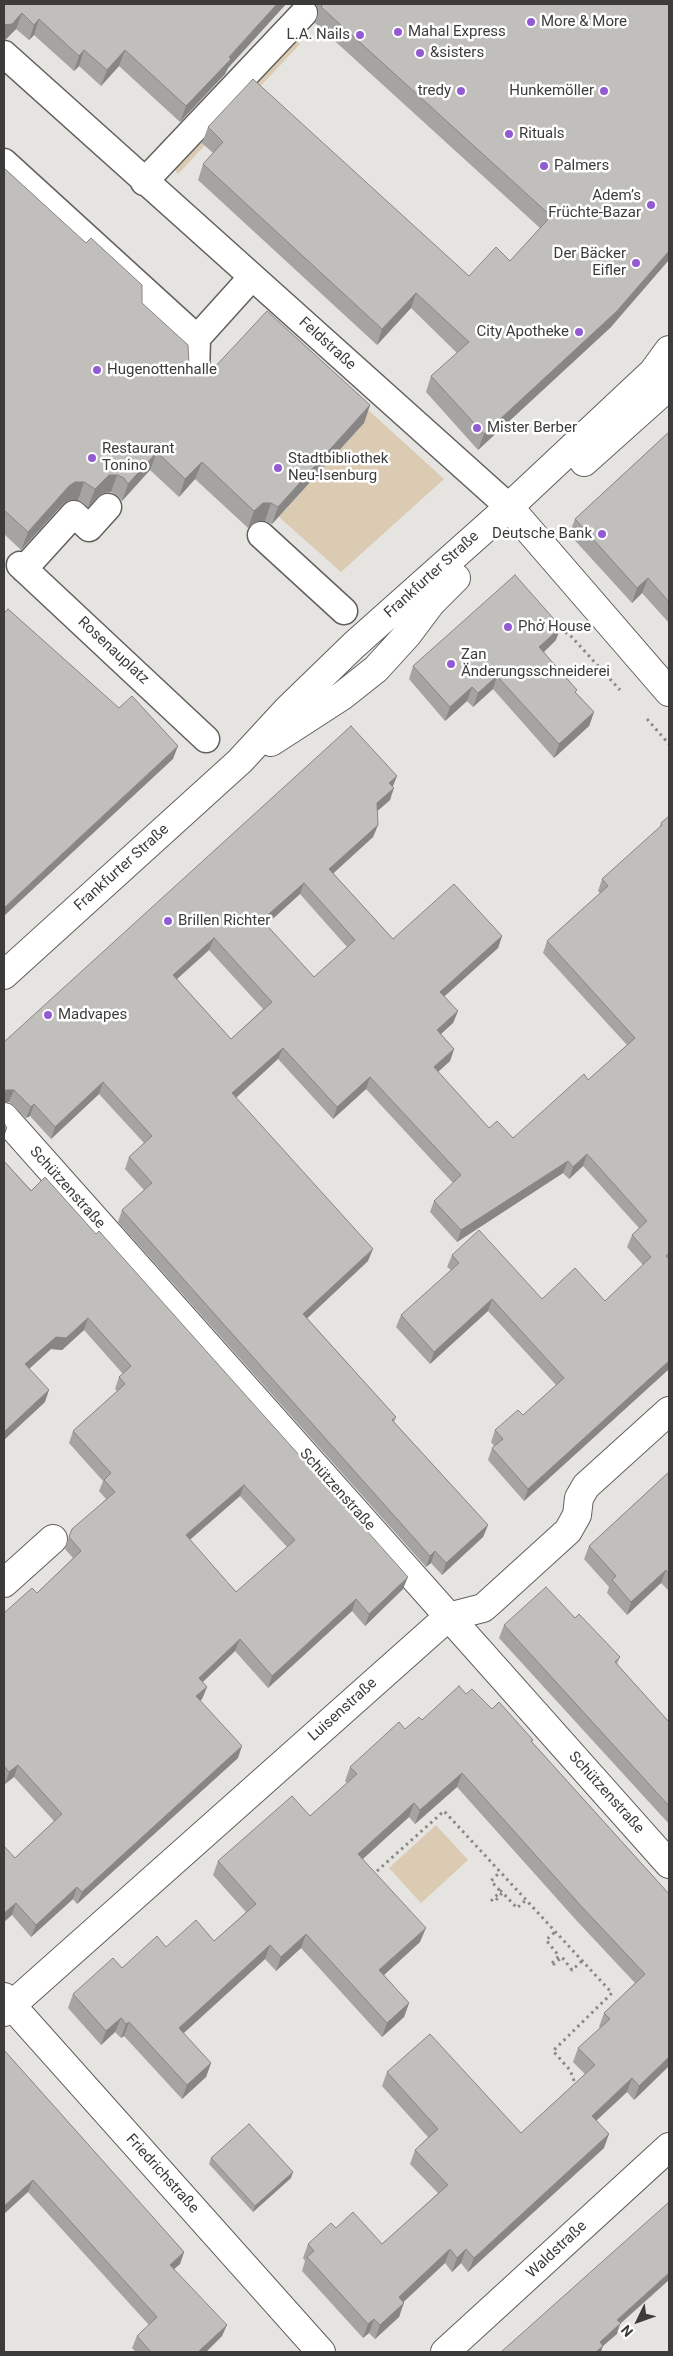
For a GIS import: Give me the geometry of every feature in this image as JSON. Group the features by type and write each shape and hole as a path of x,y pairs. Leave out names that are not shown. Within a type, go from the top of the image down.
{"street":[{"path":"144,182 304,13"},
{"name":"Feldstraße","path":"4,54 514,513"},
{"path":"4,162 197,338"},
{"path":"196,376 197,338 252,277"},
{"name":"Frankfurter Straße","path":"514,513 653,372 669,350"},
{"name":"Frankfurter Straße","path":"4,975 240,761 288,709 354,645 669,386"},
{"name":"Rosenauplatz","path":"108,508 89,528 74,514 22,567 206,739"},
{"path":"514,513 669,692"},
{"path":"262,535 344,611"},
{"name":"Schützenstraße","path":"4,1117 669,1864"},
{"name":"Luisenstraße","path":"6,2005 448,1617 483,1608 568,1531 578,1515 579,1498 586,1486 669,1410"},
{"path":"4,1583 53,1539"},
{"name":"Friedrichstraße","path":"6,2005 321,2352"},
{"name":"Waldstraße","path":"445,2352 669,2147"}],"path":[{"path":"559,630 569,634 622,693"},
{"path":"643,714 669,744"},
{"path":"377,1871 444,1811 612,1993 553,2051 570,2070 580,2095"},
{"path":"500,1872 491,1881 502,1894 493,1900 501,1891 516,1908 526,1900"},
{"path":"555,1932 546,1940 560,1956 553,1964 562,1957 572,1970 582,1961"}],"shaded area":[{"path":"291,35 300,44 178,174 174,169"},
{"path":"276,326 444,479 341,572 279,517 364,423"},
{"path":"436,1825 468,1860 421,1903 389,1868"}],"building":[{"path":"4,4 277,4 229,57 231,59 186,106 125,50 107,70 84,50 79,56 39,19 34,25 22,13 12,24 4,25"},
{"path":"323,4 669,4 669,251 617,311 484,434 431,376 469,342 416,293 382,329 203,164 223,142 208,127 253,79 469,276 496,247 510,261 551,216 321,7"},
{"name":"Hugenottenhalle","path":"4,168 86,243 91,238 142,285 142,303 188,345 189,365 194,371 202,373 213,369 267,311 370,405 278,507 271,503 263,503 254,511 202,462 185,479 157,452 128,484 124,478 117,475 109,475 95,489 84,482 75,482 69,486 28,532 4,510"},
{"path":"669,432 669,602 648,578 637,588 575,519"},
{"path":"515,575 561,627 539,647 577,690 575,692 594,712 559,744 497,676 478,693 472,687 450,707 413,666"},
{"path":"8,609 119,708 132,696 178,746 4,908 4,613"},
{"path":"351,726 397,776 389,783 394,788 377,803 378,825 329,869 393,939 454,884 502,936 440,992 458,1011 437,1030 454,1049 434,1067 489,1128 497,1121 513,1138 584,1074 588,1080 635,1038 547,941 608,886 602,879 662,825 661,823 669,816 669,1253 666,1256 669,1259 669,1361 528,1489 492,1448 503,1439 495,1430 518,1410 523,1415 564,1378 492,1299 434,1352 401,1315 459,1263 452,1255 479,1230 542,1299 575,1268 605,1301 651,1257 632,1235 647,1221 587,1154 573,1167 568,1161 461,1230 434,1201 461,1175 370,1077 337,1107 283,1048 232,1093 373,1249 303,1314 396,1417 392,1420 488,1525 446,1563 435,1551 430,1556 122,1210 152,1183 129,1157 152,1136 103,1082 55,1127 34,1104 31,1107 14,1090 4,1091 4,1042","holes":["304,883 355,940 314,977 262,920","214,938 272,1002 231,1039 173,975"]},
{"path":"4,1161 31,1191 45,1177 96,1234 99,1231 408,1577 369,1614 356,1599 272,1676 240,1639 199,1678 207,1687 196,1696 242,1746 82,1892 77,1887 36,1925 16,1903 4,1913 4,1846 15,1858 62,1814 18,1765 9,1772 4,1766 4,1613 32,1588 37,1593 81,1551 69,1537 72,1529 115,1492 104,1480 111,1473 73,1431 125,1384 119,1377 131,1366 88,1318 66,1338 56,1337 25,1364 49,1390 4,1432","holes":["244,1485 295,1540 236,1592 186,1535"]},
{"path":"669,1472 669,1573 666,1570 631,1602 612,1580 616,1576 589,1546"},
{"path":"546,1587 575,1618 579,1614 620,1657 615,1662 669,1722 669,1806 504,1625"},
{"path":"459,1686 466,1694 472,1689 492,1709 499,1702 533,1740 531,1741 669,1894 669,2057 639,2086 632,2078 592,2116 609,2134 474,2258 466,2249 457,2258 450,2249 399,2297 404,2303 380,2325 374,2319 368,2324 307,2257 314,2251 308,2244 331,2223 336,2228 353,2212 382,2244 448,2185 415,2150 438,2129 387,2072 430,2034 521,2133 595,2065 578,2048 610,2019 604,2013 645,1974 581,1906 462,1773 420,1810 414,1803 358,1854 426,1928 379,1970 409,2003 387,2023 306,1934 281,1957 270,1945 179,2028 211,2063 187,2085 129,2022 126,2024 121,2018 106,2031 73,1994 113,1958 122,1968 157,1936 166,1947 196,1920 214,1941 256,1904 218,1861 292,1796 310,1816 357,1774 350,1767 399,1722 405,1729 419,1717 422,1720"},
{"path":"4,2050 184,2252 170,2265 227,2325 198,2352 151,2352 137,2336 157,2317 33,2180 4,2206"},
{"path":"249,2124 293,2172 255,2206 211,2158"},
{"path":"668,2203 669,2273 617,2320 621,2323 600,2342 603,2346 596,2352 501,2352"}],"place":[{"name":"More & More","path":"531,22"},
{"name":"Mahal Express","path":"398,32"},
{"name":"L.A. Nails","path":"360,35"},
{"name":"&sisters","path":"420,53"},
{"name":"tredy","path":"461,91"},
{"name":"Hunkemöller","path":"604,91"},
{"name":"Rituals","path":"509,134"},
{"name":"Palmers","path":"544,166"},
{"name":"Adem’s Früchte-Bazar","path":"651,205"},
{"name":"Der Bäcker Eifler","path":"636,263"},
{"name":"City Apotheke","path":"579,332"},
{"name":"Hugenottenhalle","path":"97,370"},
{"name":"Mister Berber","path":"477,428"},
{"name":"Restaurant Tonino","path":"92,458"},
{"name":"Stadtbibliothek Neu-Isenburg","path":"278,468"},
{"name":"Deutsche Bank","path":"602,534"},
{"name":"Phở House","path":"508,627"},
{"name":"Zan Änderungsschneiderei","path":"451,664"},
{"name":"Brillen Richter","path":"168,921"},
{"name":"Madvapes","path":"48,1015"}]}
